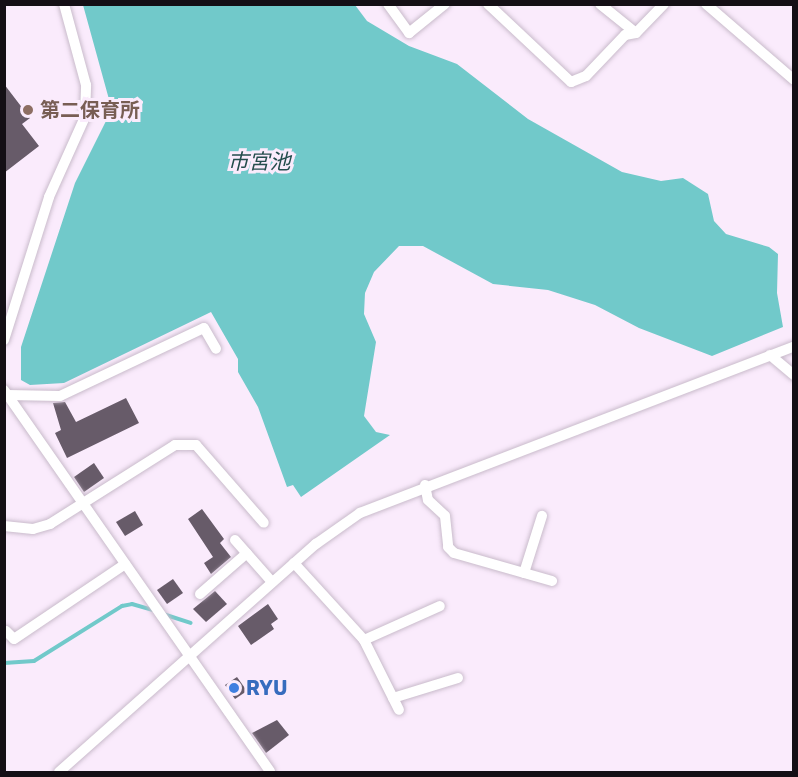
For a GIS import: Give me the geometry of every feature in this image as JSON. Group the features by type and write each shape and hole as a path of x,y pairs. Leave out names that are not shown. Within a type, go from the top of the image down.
{"street":[{"path":"4,340 49,197 86,117 86,85 64,4"},
{"path":"387,4 410,33 444,4"},
{"path":"488,4 571,82 586,76 625,35 636,33 664,4"},
{"path":"600,4 636,33"},
{"path":"706,4 794,80"},
{"path":"6,392 60,396 204,328 216,349"},
{"path":"59,772 190,658 294,563 360,513 425,485 794,346"},
{"path":"770,355 794,375"},
{"path":"6,392 270,772"},
{"path":"4,526 42,526 84,505 175,446 196,445 264,523"},
{"path":"425,485 428,500 445,516 448,547 454,553 552,581"},
{"path":"524,573 542,516"},
{"path":"235,540 272,582"},
{"path":"200,594 247,553"},
{"path":"294,563 364,640 399,710"},
{"path":"6,631 14,639 125,564"},
{"path":"364,640 440,606"},
{"path":"393,698 458,678"}],"water":[{"name":"市宮池","path":"83,5 355,5 367,21 409,46 457,64 528,119 622,172 661,181 683,178 708,194 714,221 726,234 769,247 778,254 777,293 783,327 712,356 639,328 595,305 548,290 493,284 423,246 399,246 374,272 365,293 364,314 376,342 364,416 376,432 390,435 301,497 293,485 287,487 258,407 238,372 238,359 211,312 64,383 30,385 21,380 21,347 75,183 108,117 110,103"}],"building":[{"path":"4,84 30,118 22,124 39,146 4,173"},
{"path":"126,398 139,423 67,458 55,433 61,430 53,403 65,402 76,422"},
{"path":"94,463 104,478 84,492 74,477"},
{"path":"202,509 224,539 220,543 231,557 211,574 204,563 213,557 188,519"},
{"path":"135,511 143,525 125,536 116,522"},
{"path":"173,579 183,593 167,604 157,590"},
{"path":"215,591 227,604 206,622 193,609"},
{"path":"268,604 278,619 271,624 274,629 251,645 238,626"},
{"path":"237,677 247,691 235,699 225,685"},
{"path":"277,720 289,735 266,753 252,733"}],"waterway":[{"path":"4,663 34,661 122,606 132,604 153,610"},
{"path":"163,614 191,623"}],"place":[{"name":"第二保育所","path":"28,110"},
{"name":"RYU","path":"234,688"}]}
